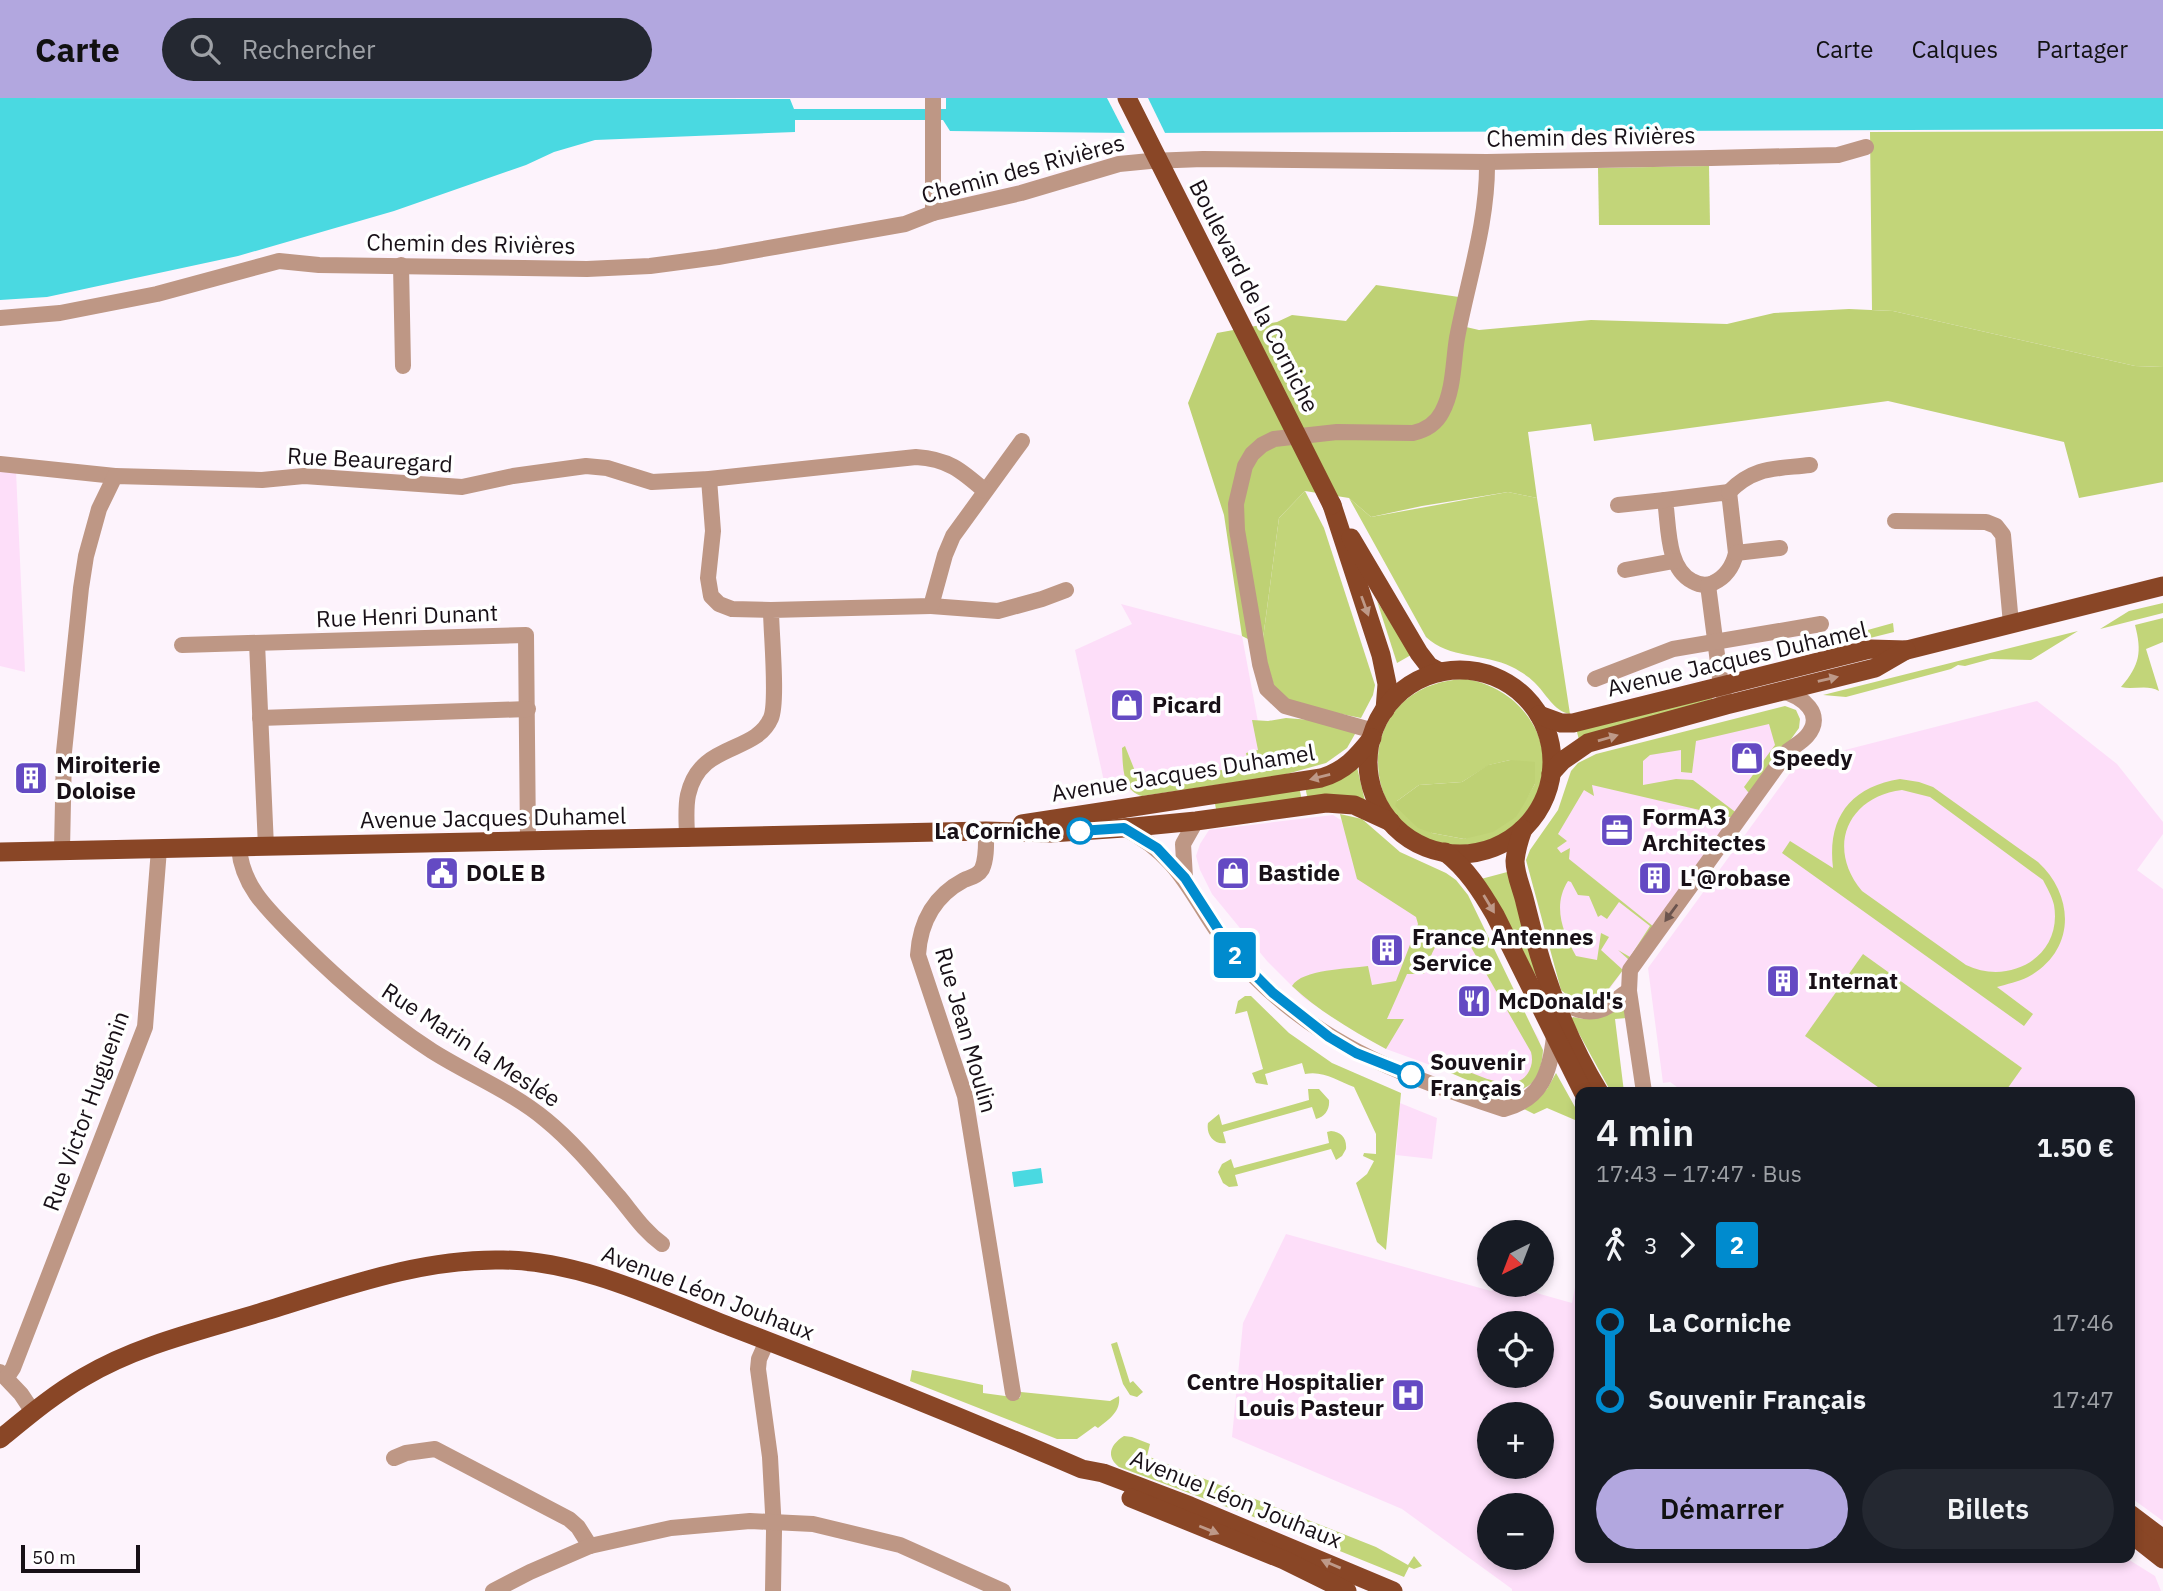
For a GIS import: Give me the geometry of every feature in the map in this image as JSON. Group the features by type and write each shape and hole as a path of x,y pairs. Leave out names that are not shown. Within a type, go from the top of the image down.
{"main road":[{"name":"Boulevard de la Corniche","path":"1126,98 1335,511 1419,653 1429,666 1440,673"},
{"name":"Boulevard de la Corniche","path":"1335,511 1386,673 1385,710"},
{"name":"Avenue Jacques Duhamel","path":"1539,715 1561,723 1573,723 1724,696 1781,691 1875,668 1907,650 2163,586"},
{"name":"Avenue Jacques Duhamel","path":"1551,773 1562,761 1588,743 1724,696 1870,649 1907,650"},
{"path":"1523,829 1504,843 1490,849 1468,853 1445,852 1419,844 1391,822 1376,796 1370,777 1369,757 1373,734 1385,710 1406,688 1440,673 1474,671 1496,678 1525,697 1539,715 1550,743 1551,773 1544,800 1523,829 1517,846 1516,868 1552,995 1566,1031 1596,1087"},
{"name":"Avenue Jacques Duhamel","path":"1122,819 1321,778 1345,768 1354,761 1373,734"},
{"name":"Avenue Jacques Duhamel","path":"0,852 986,831 1054,818 1196,821 1326,803 1354,805 1391,822"},
{"path":"1445,852 1460,863 1484,895 1580,1087"},
{"name":"Avenue Léon Jouhaux","path":"0,1439 33,1412 86,1376 147,1348 388,1274 447,1263 507,1260 565,1267 614,1282 1082,1469 1103,1473 1190,1506 1393,1591"},
{"path":"1082,1469 1102,1484 1124,1495 1284,1560 1348,1591"},
{"path":"2135,1518 2163,1539"},
{"path":"2135,1537 2163,1559"}],"street":[{"path":"933,101 933,213"},
{"name":"Chemin des Rivières","path":"0,318 60,313 145,297 279,261 319,265 587,269 650,266 718,257 905,224 933,213 1020,193 1119,164 1150,161 1203,159 1487,162 1838,155 1866,148"},
{"path":"1373,734 1285,706 1267,689 1260,664 1237,530 1236,504 1240,479 1252,454 1274,439 1337,432 1412,433 1423,431 1438,419 1448,395 1485,201 1487,162"},
{"path":"401,265 403,366"},
{"path":"931,606 944,555 953,536 1022,441"},
{"name":"Rue Beauregard","path":"0,464 115,476 262,480 304,476 462,487 513,476 597,466 652,482 709,479 916,457 948,463 969,476 985,491"},
{"path":"1619,505 1729,492 1740,481 1756,472 1810,465"},
{"path":"62,850 64,752 81,588 86,556 99,509 115,476"},
{"path":"709,479 713,531 708,578 711,596 719,604 732,609 931,606 998,611 1066,590"},
{"path":"1665,499 1674,561 1687,578 1708,585 1726,574 1736,553 1729,492"},
{"path":"1895,521 1986,522 1996,526 2003,535 2011,624"},
{"path":"1736,553 1780,548"},
{"path":"1625,570 1674,561"},
{"path":"1708,585 1724,696"},
{"path":"687,839 688,796 697,772 718,754 761,732 772,715 771,610"},
{"path":"1595,679 1674,649 1821,624"},
{"name":"Rue Henri Dunant","path":"182,645 526,635 528,842"},
{"path":"257,643 266,847"},
{"name":"Avenue Jacques Duhamel","path":"1629,991 1630,970 1788,751 1808,734 1812,718 1809,706 1796,694 1781,691"},
{"path":"260,718 528,709"},
{"path":"1122,819 1157,848 1185,878 1234,954 1273,993 1315,1027 1356,1053 1504,1109 1529,1097 1540,1086 1548,1074 1554,1037"},
{"path":"1185,878 1183,844 1196,821"},
{"name":"Rue Jean Moulin","path":"986,831 982,869 950,890 929,911 919,939 918,955 965,1096 1013,1394"},
{"name":"Rue Marin la Meslée","path":"239,848 242,870 257,898 349,990 435,1052 514,1096 547,1121 570,1142 648,1233 662,1244"},
{"name":"Rue Victor Huguenin","path":"3,1374 13,1368 145,1027 159,849"},
{"path":"1552,995 1568,1007 1592,1012 1608,1006 1629,991 1643,1087"},
{"path":"767,1341 759,1359 758,1369 770,1457 773,1591"},
{"path":"3,1374 33,1412"},
{"path":"394,1458 406,1452 435,1449 569,1519 578,1527 590,1546"},
{"path":"493,1591 590,1546 671,1528 773,1522 813,1524 900,1545 1003,1591"}],"shaded area":[{"path":"0,471 16,471 25,672 0,666"},
{"path":"1121,604 1242,636 1266,765 1107,795 1075,650 1132,624"},
{"path":"2037,701 2117,764 2163,822 2163,834 2137,870 2163,889 2163,1521 2135,1501 2135,1087 1677,1087 1670,1082 1663,1083 1648,968 1798,762"},
{"path":"1796,716 1798,727 1606,994 1574,997 1545,854 1597,764"},
{"path":"1333,815 1443,886 1539,1039 1543,1056 1531,1084 1514,1092 1502,1091 1386,1049 1354,1031 1304,998 1267,961 1212,894 1196,856 1209,830"},
{"path":"1400,1103 1437,1118 1432,1159 1396,1155"},
{"name":"Centre Hospitalier Louis Pasteur","path":"1286,1234 1477,1287 1477,1297 1551,1297 1572,1303 1575,1287 1575,1563 2134,1563 2155,1576 2161,1591 1512,1591 1486,1570 1554,1570 1554,1493 1477,1493 1477,1564 1402,1509 1232,1437 1243,1323"}],"green space":[{"path":"2163,131 2163,367 2135,366 1893,311 1872,310 1870,132"},
{"path":"1709,166 1710,225 1599,225 1598,168"},
{"path":"1376,285 1459,297 1453,324 1479,330 1591,320 1727,324 1774,313 1849,309 1893,311 2135,366 2163,367 2163,482 2079,498 2064,442 1888,401 1594,441 1591,424 1528,432 1537,498 1508,492 1371,517 1349,498 1305,491 1279,518 1262,646 1242,636 1224,515 1188,403 1217,333 1277,322 1292,315 1346,321"},
{"path":"1305,491 1324,528 1375,685 1361,718 1297,705 1284,698 1274,686 1262,646 1279,518"},
{"path":"1508,492 1537,498 1570,714 1559,709 1532,680 1515,669 1445,649 1426,637 1349,498 1371,517"},
{"path":"1377,601 1411,655 1397,663"},
{"path":"2163,603 2163,613 2100,629 2129,611"},
{"path":"2163,618 2163,642 2146,649 2159,691 2121,687 2138,658 2135,625"},
{"path":"1893,623 1894,632 1846,644 1846,636"},
{"path":"2078,631 2031,660 1991,659 1965,666 1958,665 1846,697 1823,695"},
{"path":"1466,679 1490,686 1510,698 1526,714 1537,732 1543,753 1542,775 1535,797 1521,818 1496,837 1465,845 1429,840 1402,822 1385,796 1378,766 1382,735 1398,707 1426,688","holes":["1510,760 1535,784 1515,817 1464,839 1432,833 1397,801 1419,785 1462,782 1489,765"]},
{"path":"1713,697 1712,699 1579,740 1576,728"},
{"path":"1785,706 1796,710 1800,719 1799,728 1753,792 1748,792 1744,787 1775,745 1769,724 1696,741 1692,773 1681,772 1681,750 1650,755 1643,761 1643,785 1676,779 1693,780 1738,814 1734,818 1592,785 1594,796 1584,790 1558,834 1567,841 1557,848 1561,853 1570,848 1569,859 1654,927 1629,960 1618,950 1630,957 1650,926 1619,902 1607,919 1601,915 1598,917 1589,896 1578,895 1568,881 1563,890 1560,910 1567,938 1576,956 1597,960 1601,933 1609,937 1601,950 1623,970 1607,991 1609,994 1597,1003 1585,1004 1566,995 1561,990 1526,860 1558,810 1571,771 1578,763 1596,754"},
{"path":"1252,720 1311,720 1355,734 1347,748 1326,763 1283,775 1142,796 1135,793 1127,783 1122,748 1125,746 1137,776 1149,784 1248,765 1246,753 1258,750"},
{"path":"1510,760 1535,762 1535,784 1516,817 1493,832 1464,839 1432,833 1418,828 1395,806 1397,801 1419,785 1462,782 1488,765"},
{"path":"1357,767 1365,801 1308,801 1305,786"},
{"path":"1900,779 1933,787 2038,862 2059,891 2065,922 2055,953 2044,966 2028,977 1997,987 2033,1014 2024,1026 1782,853 1790,841 1833,868 1832,850 1838,820 1855,797 1883,783","holes":["1902,790 1930,797 2043,880 2054,905 2055,923 2050,939 2041,952 2029,962 2015,969 1999,972 1982,971 1966,965 1862,891 1851,875 1845,858 1844,842 1848,827 1867,803"]},
{"path":"1299,786 1302,801 1217,814 1214,799"},
{"path":"1340,814 1362,819 1400,852 1456,880 1468,895 1543,1050 1539,1071 1530,1084 1518,1090 1503,1091 1438,1068 1438,1063 1443,1060 1487,1079 1511,1083 1521,1080 1532,1063 1531,1052 1468,942 1460,934 1445,937 1440,941 1424,974 1407,974 1387,1019 1404,1019 1386,1049 1325,1013 1292,986 1297,980 1315,973 1368,966 1372,985 1396,981 1418,924 1416,917 1357,879"},
{"path":"1511,871 1546,994 1481,879"},
{"path":"1863,954 2022,1068 2009,1087 1878,1087 1805,1036"},
{"path":"1245,996 1251,996 1289,1033 1332,1063 1401,1093 1386,1250 1377,1242 1356,1183 1367,1174 1374,1161 1363,1156 1364,1153 1376,1154 1376,1134 1354,1087 1324,1075 1305,1074 1302,1063 1265,1074 1268,1085 1256,1083 1252,1073 1263,1069 1247,1011 1235,1014 1238,1001"},
{"path":"1617,1009 1625,1010 1627,1018 1615,1019 1623,1087 1608,1087 1571,1019 1607,1015"},
{"path":"1556,1073 1575,1107 1575,1120 1547,1108 1534,1114 1524,1109 1547,1089"},
{"path":"1308,1089 1319,1089 1329,1100 1326,1112 1319,1118 1316,1119 1312,1107 1223,1132 1226,1143 1217,1142 1209,1135 1208,1123 1219,1114 1222,1125 1309,1100"},
{"path":"1327,1132 1340,1134 1345,1142 1346,1149 1336,1160 1331,1149 1235,1175 1238,1186 1229,1187 1223,1183 1218,1172 1222,1164 1231,1159 1234,1168 1329,1143"},
{"path":"1117,1342 1130,1383 1133,1381 1143,1392 1137,1397 1130,1395 1123,1384 1111,1344"},
{"path":"912,1370 983,1385 983,1393 1020,1398 1021,1392 1110,1401 1119,1396 1119,1402 1113,1415 1098,1428 1095,1426 1077,1439 1057,1439 910,1381"},
{"path":"1124,1436 1150,1444 1147,1456 1376,1547 1408,1565 1414,1556 1422,1566 1414,1569 1409,1567 1404,1577 1273,1524 1119,1467 1112,1459 1111,1450"}],"water":[{"path":"0,98 790,99 794,109 946,109 946,98 2163,98 2163,129 1133,133 950,131 943,120 795,120 795,132 595,140 554,152 526,165 394,211 238,256 47,297 0,300"},
{"path":"1041,1168 1043,1183 1014,1187 1012,1172"}],"pier":[{"path":"1107,98 1148,98 1167,137 1127,137"}],"bus line":[{"name":"2","path":"1080,831 1124,828 1157,848 1185,878 1202,909 1234,954 1273,993 1300,1017 1329,1037 1356,1053 1411,1075"}],"place":[{"name":"Picard","path":"1127,705"},
{"name":"Speedy","path":"1747,758"},
{"name":"Miroiterie Doloise","path":"31,778"},
{"name":"FormA3 Architectes","path":"1617,830"},
{"name":"La Corniche","path":"1080,831"},
{"name":"DOLE B","path":"442,873"},
{"name":"Bastide","path":"1233,873"},
{"name":"L'@robase","path":"1655,878"},
{"name":"France Antennes Service","path":"1387,950"},
{"name":"Internat","path":"1783,981"},
{"name":"McDonald's","path":"1474,1001"},
{"name":"Souvenir Français","path":"1411,1075"},
{"name":"Centre Hospitalier Louis Pasteur","path":"1408,1395"}]}
